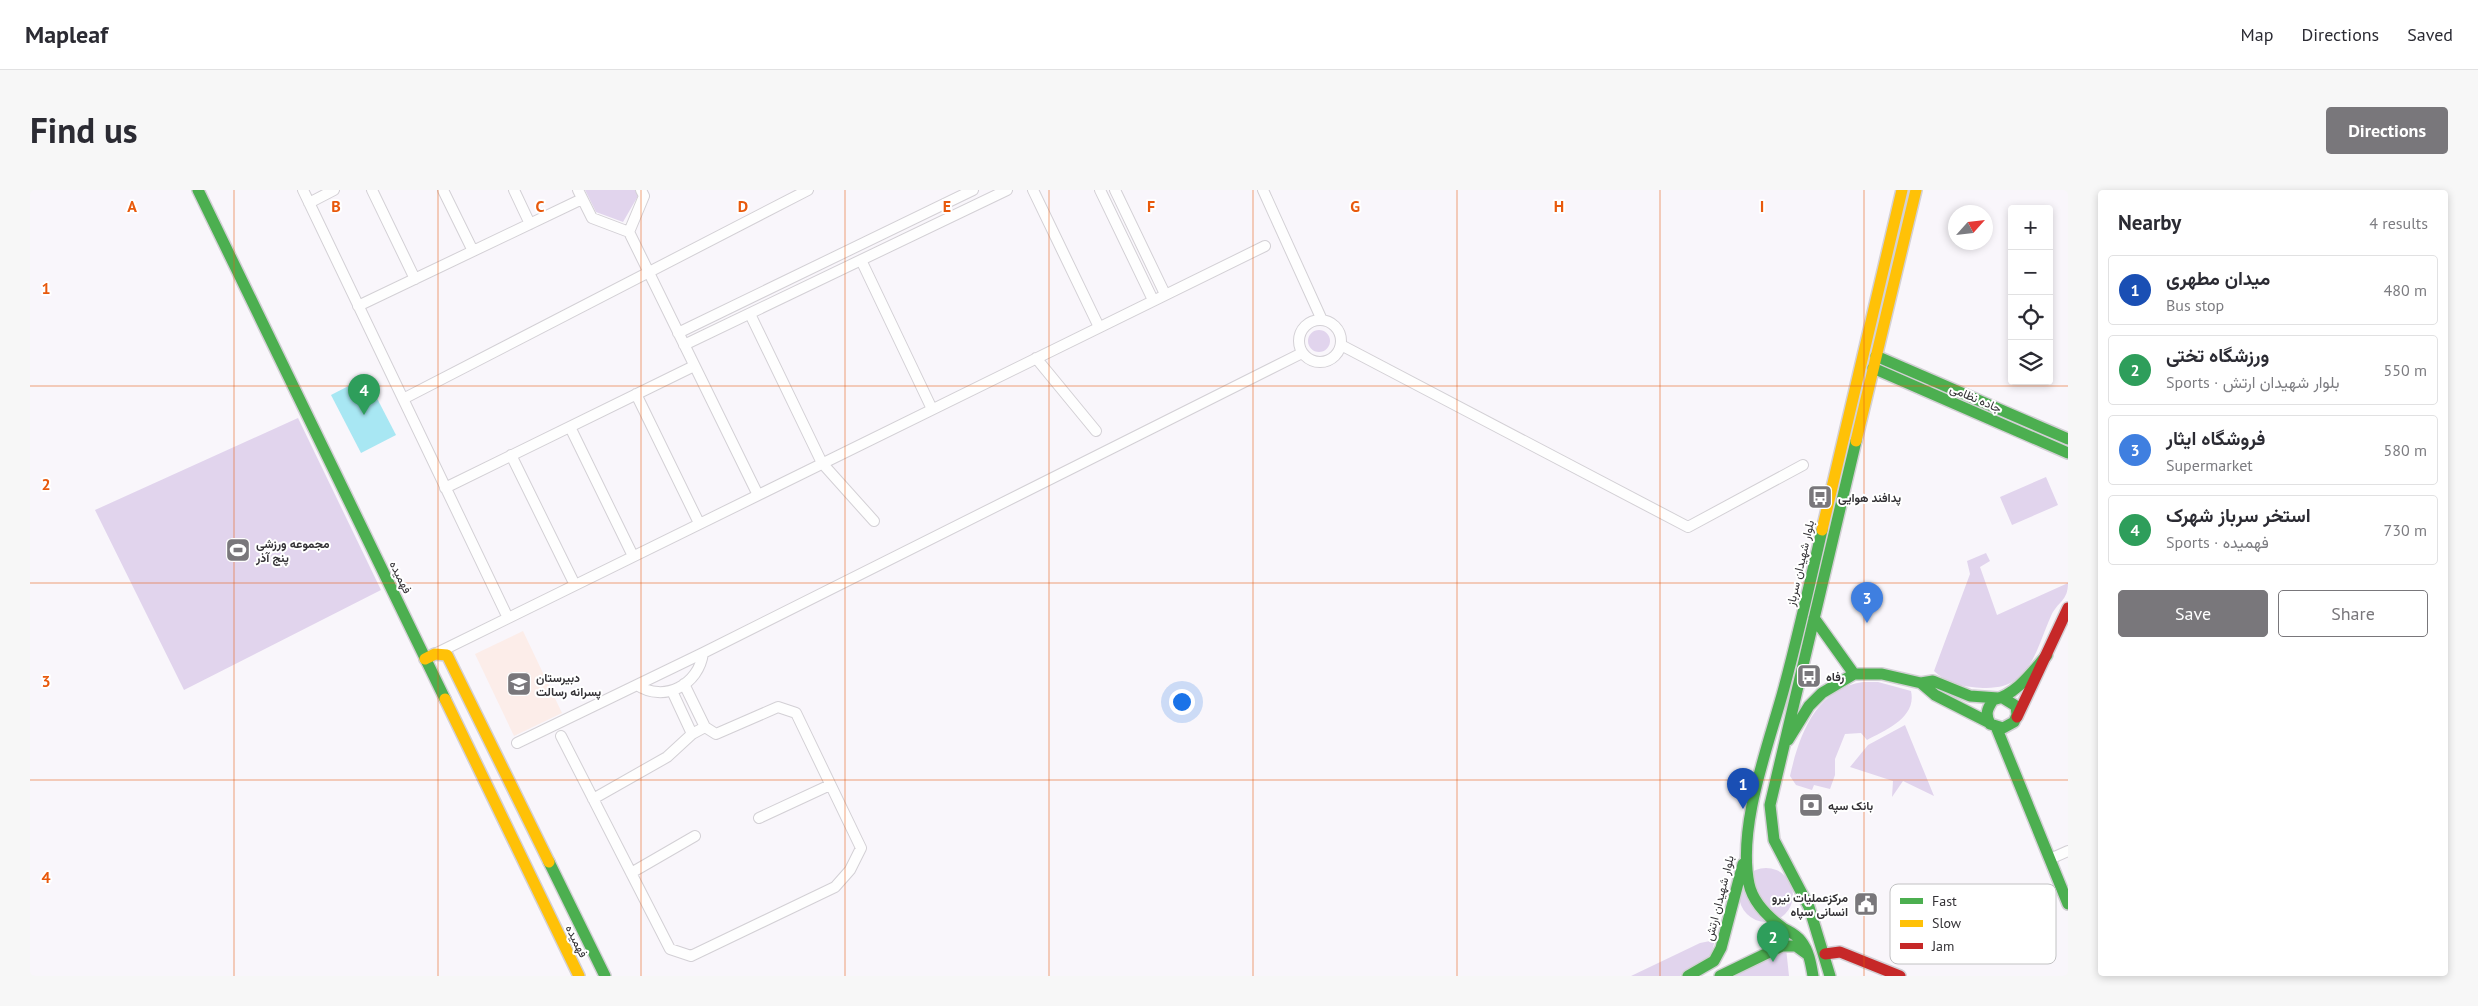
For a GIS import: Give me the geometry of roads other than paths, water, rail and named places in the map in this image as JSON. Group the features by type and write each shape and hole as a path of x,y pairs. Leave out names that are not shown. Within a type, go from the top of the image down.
{"main road":[{"name":"فهمیده","path":"198,190 430,656 579,976"},
{"name":"بلوار شهیدان سرباز","path":"1810,958 1797,935 1787,930 1762,911 1753,898 1748,879 1747,841 1763,766 1789,668 1902,190"},
{"path":"1830,976 1825,954 1799,886 1776,850 1770,826 1770,805 1916,190"},
{"path":"1876,356 2068,439"},
{"name":"جاده نظامی","path":"1874,368 2068,452"},
{"path":"2009,760 2011,734 2016,719 2047,655 2058,624 2068,608"},
{"path":"1814,618 1854,674"},
{"name":"فهمیده","path":"430,656 447,655 605,976"},
{"path":"2047,655 2029,677 1987,708 2068,904"},
{"path":"1784,747 1809,706 1822,693 1854,674 1882,674 1921,683 1936,695 1993,726 2007,728 2016,719"},
{"path":"1921,683 1925,681 1934,682 1967,695 2001,698 2012,702 2016,719"},
{"name":"بلوار شهیدان ارتش","path":"1688,976 1714,961 1721,948 1747,841"},
{"path":"1720,976 1782,946 1792,944 1802,947 1810,958 1813,976"},
{"path":"1825,954 1840,952 1900,976"}],"street":[{"path":"302,190 508,618"},
{"path":"309,203 334,190"},
{"path":"372,190 415,279"},
{"path":"443,190 473,251"},
{"path":"514,190 530,224"},
{"path":"629,232 644,196 641,190"},
{"path":"403,399 808,190"},
{"path":"678,333 973,190"},
{"path":"684,345 1007,190"},
{"path":"1033,190 1099,326"},
{"path":"1100,190 1153,300"},
{"path":"1115,190 1165,294"},
{"path":"1263,190 1322,320"},
{"path":"358,306 530,224 580,194 592,218 629,232 758,495"},
{"path":"430,656 1265,246"},
{"path":"862,260 932,409"},
{"path":"750,314 822,463 874,521"},
{"path":"1322,320 1335,326 1339,331 1341,345 1334,358 1321,363 1307,359 1299,347 1300,333 1309,323 1322,320"},
{"path":"1341,345 1688,528 1803,465"},
{"path":"517,743 703,654 1302,354"},
{"path":"1036,358 1096,431"},
{"path":"446,488 694,366"},
{"path":"636,394 699,523"},
{"path":"570,427 633,556"},
{"path":"511,455 575,585"},
{"path":"637,685 648,692 659,694 672,691 684,684 702,664 703,654"},
{"path":"561,736 670,949 691,956 835,887 850,870 861,848 796,713 778,708 716,734 705,727 684,684"},
{"path":"672,691 692,734"},
{"path":"593,799 667,757 692,734 705,727"},
{"path":"759,818 830,785"},
{"path":"630,873 695,836"},
{"path":"2050,859 2068,851"}],"water":[{"path":"366,377 396,435 361,453 331,395"}],"place":[{"name":"استخر سرباز شهرک","path":"364,415"},
{"name":"پدافند هوایی","path":"1820,497"},
{"name":"مجموعه ورزشی پنج آذر","path":"238,550"},
{"name":"فروشگاه ایثار","path":"1867,623"},
{"name":"رفاه","path":"1809,676"},
{"name":"دبیرستان پسرانه رسالت","path":"519,684"},
{"name":"بانک سپه","path":"1811,805"},
{"name":"میدان مطهری","path":"1743,809"},
{"name":"مرکزعملیات نیرو انسانی سپاه","path":"1866,904"},
{"name":"ورزشگاه تختی","path":"1773,962"}]}
